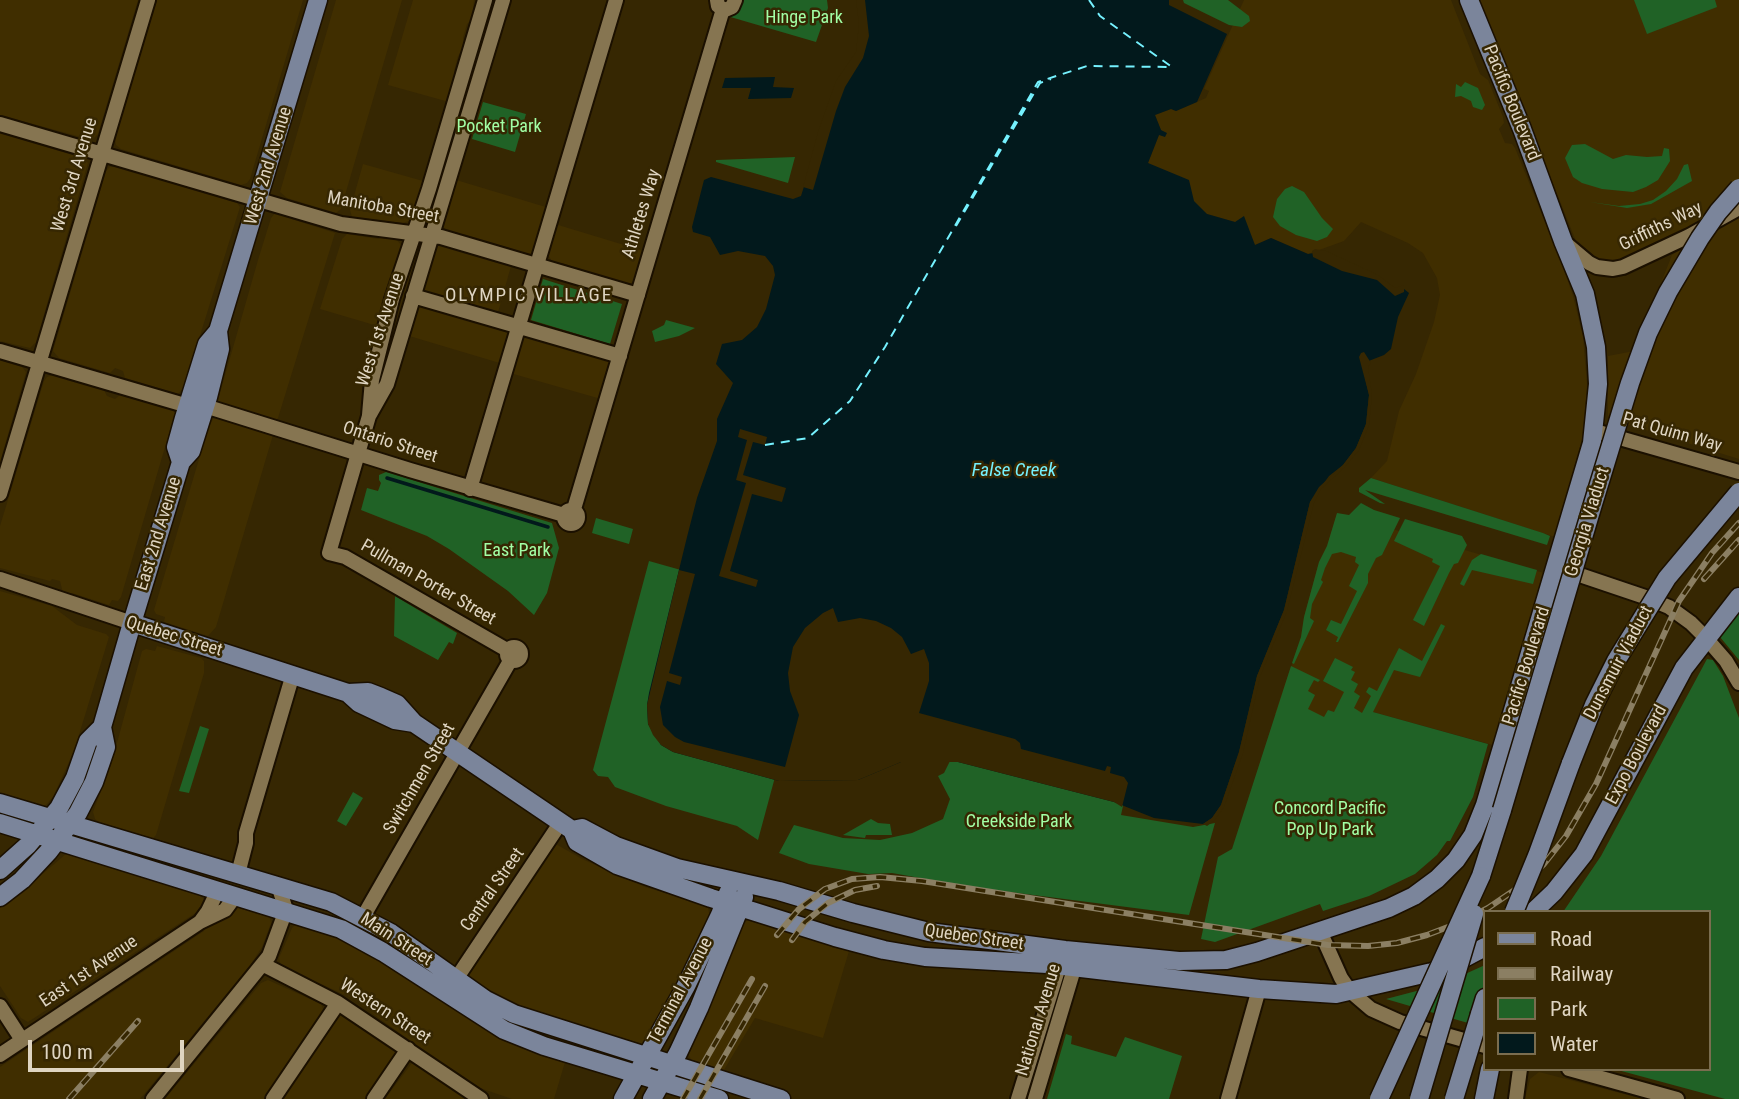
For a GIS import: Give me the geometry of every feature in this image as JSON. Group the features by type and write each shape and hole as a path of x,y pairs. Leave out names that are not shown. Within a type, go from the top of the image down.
{"main road":[{"name":"West 2nd Avenue","path":"197,406 207,344 218,331 318,0"},
{"name":"Pacific Boulevard","path":"1320,932 1389,908 1414,896 1447,870 1473,835 1485,805 1557,567 1595,431 1598,384 1591,316 1585,294 1525,136 1469,0"},
{"name":"Georgia Viaduct","path":"1481,876 1600,480 1648,333 1668,292 1700,238 1739,188"},
{"name":"East 2nd Avenue","path":"0,897 22,880 56,841 86,798 106,747 102,727 181,462 176,447 197,406"},
{"name":"Dunsmuir Viaduct","path":"1537,856 1589,717 1616,661 1667,578 1739,492"},
{"name":"Expo Boulevard","path":"1532,910 1554,892 1584,854 1684,668 1739,597"},
{"name":"Quebec Street","path":"132,623 348,693 359,703 395,720 414,723 567,826 577,842 617,865 733,905 884,950 925,957 1215,961 1257,953 1320,932"},
{"name":"East 2nd Avenue","path":"0,870 59,808 88,741 102,727"},
{"name":"Main Street","path":"0,803 331,902 391,933 499,1008 527,1020 781,1099"},
{"name":"Main Street","path":"0,823 286,910 356,935 504,1030 544,1046 719,1099"},
{"name":"Quebec Street","path":"567,826 582,828 616,846 654,861 929,932 1069,959 1259,989 1336,994 1350,991"},
{"path":"1531,910 1537,856"},
{"path":"1515,910 1537,856"},
{"path":"1379,1099 1481,876"},
{"path":"1419,1099 1480,895 1481,876"},
{"name":"Terminal Avenue","path":"652,1099 699,1008 741,882"},
{"name":"Terminal Avenue","path":"623,1099 733,905"},
{"path":"1350,991 1432,972 1484,948"},
{"path":"1454,1099 1484,1001"},
{"path":"1484,1099 1490,1071"}],"street":[{"name":"West 3rd Avenue","path":"0,494 148,0"},
{"name":"West 1st Avenue","path":"369,416 372,380 392,299 429,189 485,0"},
{"name":"West 1st Avenue","path":"369,416 387,384 503,0"},
{"path":"470,489 616,0"},
{"name":"Athletes Way","path":"569,512 620,356 725,3"},
{"name":"Manitoba Street","path":"0,124 341,224 431,236 537,264 638,295"},
{"name":"Griffiths Way","path":"1563,241 1589,263 1613,269 1623,267 1678,241 1735,210"},
{"path":"413,296 620,356"},
{"name":"Ontario Street","path":"0,351 358,453 470,489 569,512"},
{"path":"358,453 369,416"},
{"name":"Pat Quinn Way","path":"1595,431 1739,472"},
{"name":"Pullman Porter Street","path":"358,453 329,553 345,557 509,656"},
{"path":"1557,567 1669,607 1706,638 1726,661 1739,683"},
{"name":"Quebec Street","path":"0,579 132,623"},
{"name":"Switchmen Street","path":"363,918 459,752 509,656"},
{"path":"232,872 246,842 246,833 293,674"},
{"name":"Central Street","path":"456,979 567,826"},
{"path":"153,1099 264,965 274,946 286,910 278,885"},
{"name":"East 1st Avenue","path":"200,922 218,890"},
{"name":"East 1st Avenue","path":"0,1055 200,922 225,910 236,895"},
{"path":"1320,932 1341,978 1362,1003 1384,1017 1484,1046"},
{"name":"National Avenue","path":"1018,1099 1069,959"},
{"name":"National Avenue","path":"1035,1099 1069,959"},
{"name":"Western Street","path":"264,965 338,1003 480,1099"},
{"path":"1228,1099 1259,989"},
{"path":"273,1099 338,1003"},
{"path":"0,1006 22,1040"},
{"path":"374,1099 408,1049"},
{"path":"1516,1099 1520,1071"},
{"path":"1576,1071 1677,1099"}],"shaded area":[{"path":"0,0 138,0 98,134 92,140 0,115"},
{"path":"157,0 303,0 247,183 241,185 121,149 116,145 115,139"},
{"path":"336,0 402,0 341,209 336,213 287,198 280,192"},
{"path":"413,0 474,0 472,19 467,24 463,38 464,47 458,56 449,102 388,85"},
{"path":"1244,0 1451,0 1480,74 1488,80 1503,117 1504,123 1499,129 1505,143 1512,144 1515,148 1562,264 1583,337 1587,385 1584,432 1555,537 1371,478 1387,461 1399,411 1416,374 1434,322 1440,295 1437,278 1423,253 1408,243 1361,222 1344,241 1308,254 1271,238 1255,245 1235,222 1207,214 1148,163 1161,130 1155,115 1171,109 1176,111 1206,98 1209,91 1204,89"},
{"path":"1479,0 1739,0 1739,198 1702,226 1613,262 1595,259 1576,241"},
{"path":"0,133 83,158 88,163 36,342 30,348 0,341"},
{"path":"363,164 423,181 425,185 409,221 402,223 352,217 350,210"},
{"path":"110,167 119,167 237,203 240,207 184,387 178,394 125,378 123,371 115,368 110,373 59,358 53,351 106,171"},
{"path":"453,179 549,208 537,250 525,255 446,230 442,225"},
{"path":"276,212 335,233 275,422 220,404 218,400 258,260 271,218"},
{"path":"1739,212 1739,459 1610,419 1608,356 1634,351 1672,255"},
{"path":"555,224 644,251 636,279 631,283 622,283 562,263 553,263 547,253"},
{"path":"347,234 378,239 386,236 395,238 402,246 381,327 320,309 342,239"},
{"path":"443,244 492,257 495,262 511,266 497,316 421,292 434,246"},
{"path":"420,304 511,332 503,364 406,335"},
{"path":"521,335 609,360 612,363 601,399 510,373"},
{"path":"0,360 22,367 26,372 0,462"},
{"path":"53,375 104,390 107,396 115,399 120,395 172,408 175,413 121,597 118,601 112,600 109,605 72,593 63,593 60,581 50,581 0,568 0,526 44,381"},
{"path":"217,416 273,435 216,627 208,636 164,622 165,617 156,614 154,610 208,429"},
{"path":"1337,513 1544,573 1493,745 1373,712 1364,729 1275,714 1301,637 1319,562"},
{"path":"0,591 52,606 77,625 109,637 74,751 53,797 45,806 0,795"},
{"path":"157,646 201,658 204,661 204,673 156,835 152,839 100,823 93,812 111,765 142,651 155,651"},
{"path":"554,843 582,859 645,887 703,904 708,908 710,917 643,1044 525,1011 463,975"},
{"path":"67,853 193,890 205,900 197,912 28,1022 21,1018 0,986 0,908"},
{"path":"238,906 269,915 271,923 262,947 249,967 140,1099 0,1099 0,1067"},
{"path":"749,919 849,951 823,1038 755,1018 724,1070 692,1061 688,1054 742,925"},
{"path":"303,924 351,942 396,967 475,1023 512,1043 565,1062 554,1099 512,1099 480,1088 352,998 281,966 279,958 292,928"},
{"path":"268,980 321,1004 324,1012 264,1099 165,1099 261,983"},
{"path":"340,1015 346,1016 395,1050 395,1056 365,1099 281,1099"},
{"path":"412,1063 415,1064 465,1099 385,1099"},
{"path":"1539,1072 1643,1099 1525,1099 1530,1079"}],"green space":[{"name":"Hinge Park","path":"738,0 827,0 828,8 816,42 727,16"},
{"path":"1183,0 1228,0 1249,16 1250,21 1242,27 1229,25 1184,3"},
{"path":"1634,0 1715,0 1717,7 1647,34"},
{"path":"1465,82 1478,88 1485,105 1482,110 1473,107 1471,101 1461,96 1455,97 1456,84 1461,87"},
{"name":"Pocket Park","path":"483,102 526,114 515,152 472,139"},
{"path":"1585,144 1613,159 1626,155 1662,156 1664,148 1669,149 1670,161 1658,180 1646,187 1633,192 1602,189 1582,183 1573,177 1565,158 1572,145"},
{"path":"795,157 788,183 716,162 716,160"},
{"path":"1688,164 1692,181 1651,204 1627,208 1590,202 1619,206 1653,200 1666,191 1677,179 1684,165"},
{"path":"1292,186 1304,192 1333,229 1327,237 1317,241 1296,235 1280,226 1273,217 1277,199 1285,189"},
{"path":"543,279 622,304 610,344 531,320"},
{"path":"666,320 695,328 679,336 655,342 652,331 664,325"},
{"name":"East Park","path":"386,472 552,523 559,548 547,593 534,615 508,591 449,549 427,536 361,510 367,488 378,491 381,483 379,475"},
{"path":"1371,478 1543,533 1550,536 1547,545 1365,490 1385,504 1380,503 1359,492 1359,488"},
{"path":"1361,503 1400,518 1382,555 1376,558 1368,574 1368,583 1338,642 1338,637 1326,630 1331,620 1341,624 1357,591 1349,586 1359,565 1355,562 1356,557 1341,552 1332,554 1312,604 1310,618 1314,621 1294,664 1292,663 1319,562 1337,513 1349,515"},
{"path":"596,518 633,529 629,544 592,533"},
{"path":"1405,519 1462,536 1467,545 1458,563 1454,564 1449,573 1424,626 1413,620 1440,566 1432,562 1433,559 1394,541"},
{"path":"1481,554 1537,570 1533,584 1472,570 1464,586 1460,584 1472,560"},
{"path":"649,561 695,574 778,766 758,840 737,826 666,806 615,787 608,777 598,776 593,770"},
{"path":"395,596 457,633 453,644 449,642 438,660 394,636"},
{"path":"1739,612 1739,660 1720,637"},
{"name":"Concord Pacific Pop Up Park","path":"1441,624 1445,626 1420,677 1394,670 1373,712 1488,744 1473,797 1450,841 1415,874 1369,896 1323,911 1320,904 1215,942 1201,939 1218,857 1232,849 1291,666 1320,680 1314,680 1308,691 1315,695 1308,709 1324,717 1328,710 1334,712 1344,692 1323,681 1335,658 1353,667 1351,670 1355,672 1351,680 1358,684 1354,692 1360,696 1354,708 1362,713 1371,696 1366,692 1369,687 1377,691 1399,648 1422,661"},
{"path":"1707,659 1713,660 1723,676 1739,718 1739,1099 1725,1099 1621,1071 1711,1071 1711,910 1564,910 1601,856"},
{"path":"200,726 209,729 189,793 179,791"},
{"name":"Creekside Park","path":"955,751 1128,783 1121,815 1193,827 1215,823 1189,915 971,887 892,873 868,874 809,864 779,853 794,825 843,838 880,840 912,833 943,819 950,799 938,776 944,773"},
{"path":"353,792 363,798 346,826 337,821"},
{"path":"871,819 890,824 892,835 866,835 865,838 843,835"},
{"path":"1484,965 1484,1028 1386,999 1443,984"},
{"path":"1066,1034 1072,1036 1071,1044 1116,1057 1125,1037 1182,1056 1169,1099 1047,1099"}],"water":[{"name":"False Creek","path":"859,0 1169,0 1169,5 1227,34 1197,102 1176,111 1171,109 1155,115 1161,130 1167,133 1165,137 1159,135 1148,163 1189,180 1194,201 1207,214 1235,222 1244,216 1255,245 1271,238 1377,278 1399,292 1404,289 1409,293 1398,317 1391,349 1366,362 1365,378 1369,395 1366,424 1356,448 1343,465 1329,476 1310,502 1284,610 1257,676 1239,752 1221,805 1212,818 1203,824 1154,818 1114,802 958,762 901,762 858,780 779,781 673,752 661,745 648,724 649,693 687,537 717,441 717,419 733,383 716,364 722,344 742,340 757,327 766,309 775,275 773,266 765,256 738,251 720,255 710,237 693,232 704,180 711,177 793,199 801,196 834,92 856,61 863,24"},
{"path":"775,77 773,87 794,88 791,98 748,99 751,88 722,88 725,78"}],"pier":[{"path":"856,0 865,0 869,36 863,58 845,87 836,111 813,190 803,187 818,132 836,81 856,52 859,24"},
{"path":"1312,251 1326,251 1378,275 1395,288 1404,285 1404,292 1395,296 1377,280 1342,271 1313,257"},
{"path":"1364,352 1371,363 1368,367 1372,395 1369,425 1359,450 1321,489 1314,503 1287,611 1260,677 1243,753 1224,807 1207,826 1203,824 1212,818 1221,805 1239,752 1257,676 1284,610 1310,502 1319,487 1343,465 1356,448 1366,424 1369,395 1359,357"},
{"path":"740,429 767,437 765,445 753,442 743,475 786,488 782,502 752,494 730,571 758,580 756,587 719,576 746,483 736,480 747,440 738,437"},
{"path":"679,570 695,574 669,673 682,677 680,685 667,681 660,707 663,725 684,742 785,767 799,715 790,691 788,673 793,647 805,628 833,608 838,622 860,618 876,621 902,637 911,654 924,649 929,663 929,681 919,713 1015,739 1020,743 1021,749 1105,771 1107,766 1111,767 1110,773 1124,777 1128,783 1122,807 1114,802 958,762 901,762 858,780 779,781 673,752 661,745 653,735 648,724 647,705"}],"waterway":[{"path":"387,478 548,527"}],"ferry route":[{"path":"1089,0 1100,16 1172,67"},
{"path":"765,445 808,438 850,401 885,347 1038,82 1087,66 1172,67"},
{"path":"956,226 1040,83 1051,79"}],"railway":[{"path":"1484,910 1519,887 1544,864 1566,836 1596,784 1679,601 1712,553 1739,523"},
{"path":"1704,579 1739,540"},
{"path":"777,935 799,909 825,889 852,879 880,877 922,881 1328,945 1368,946 1397,943 1427,935 1484,910"},
{"path":"792,940 805,922 828,903 855,890 877,886"},
{"path":"683,1099 752,979"},
{"path":"700,1099 765,986"},
{"path":"69,1099 138,1021"}],"district":[{"name":"OLYMPIC VILLAGE","path":"529,296"}]}
